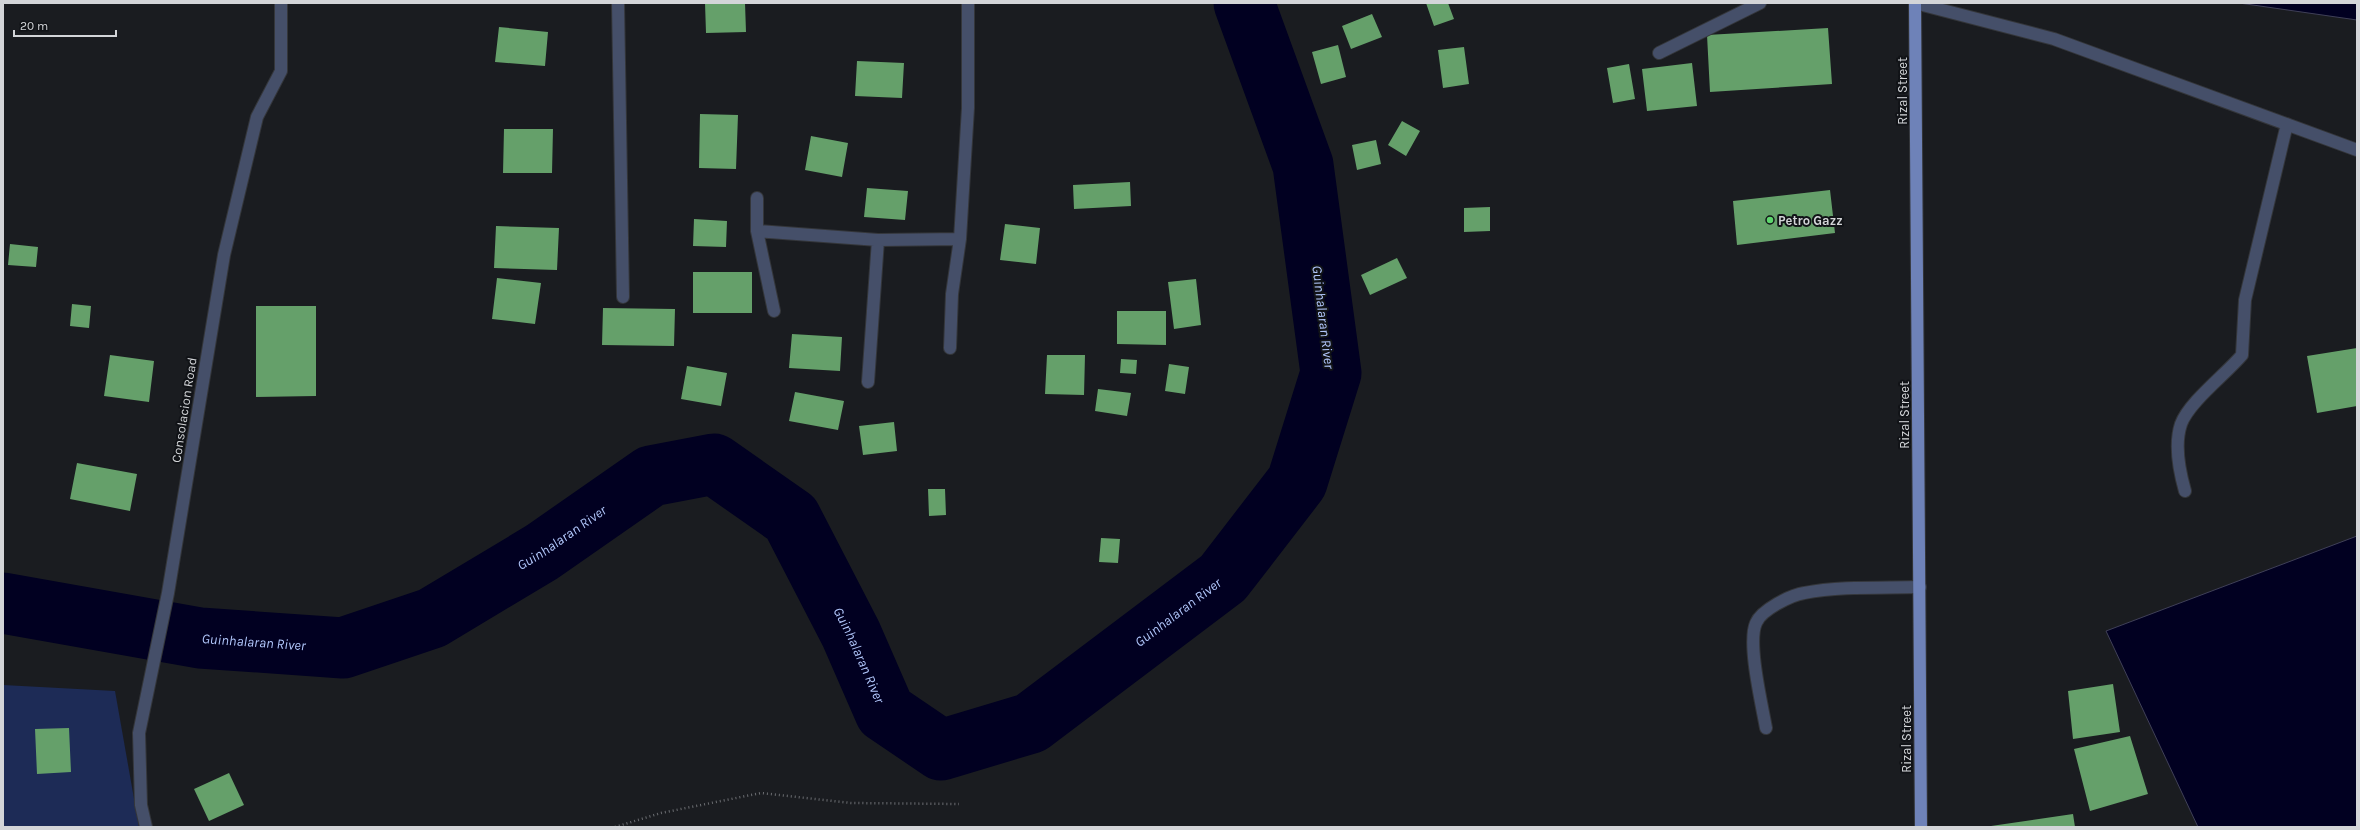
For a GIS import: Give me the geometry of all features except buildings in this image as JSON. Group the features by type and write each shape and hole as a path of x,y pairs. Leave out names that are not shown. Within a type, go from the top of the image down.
{"main road":[{"name":"Rizal Street","path":"1915,3 1921,827"}],"street":[{"name":"Consolacion Road","path":"146,827 141,805 139,733 168,593 224,256 257,117 281,71 281,3"},
{"path":"618,3 623,297"},
{"path":"950,348 952,294 960,239 968,108 968,3"},
{"path":"1659,53 1760,3"},
{"path":"1915,3 2054,39 2357,150"},
{"path":"2185,491 2179,472 2178,447 2181,424 2191,409 2242,355 2245,300 2287,124"},
{"path":"757,198 757,231 774,311"},
{"path":"757,231 878,240 960,239"},
{"path":"868,382 878,240"},
{"path":"1766,728 1757,678 1754,638 1756,622 1769,609 1803,593 1920,587"}],"path":[{"path":"615,827 661,813 761,793 851,803 959,804"}],"shaded area":[{"path":"2239,3 2357,3 2357,20"},
{"path":"2357,536 2357,827 2198,827 2106,631"},
{"path":"3,685 115,691 139,827 3,827"}],"waterway":[{"name":"Guinhalaran River","path":"3,603 200,638 343,648 432,618 542,552 651,476 714,464 791,518 851,634 885,712 941,750 1031,723 1223,578 1297,482 1331,373 1303,165 1244,3"}],"place":[{"name":"Petro Gazz","path":"1770,220"}]}
